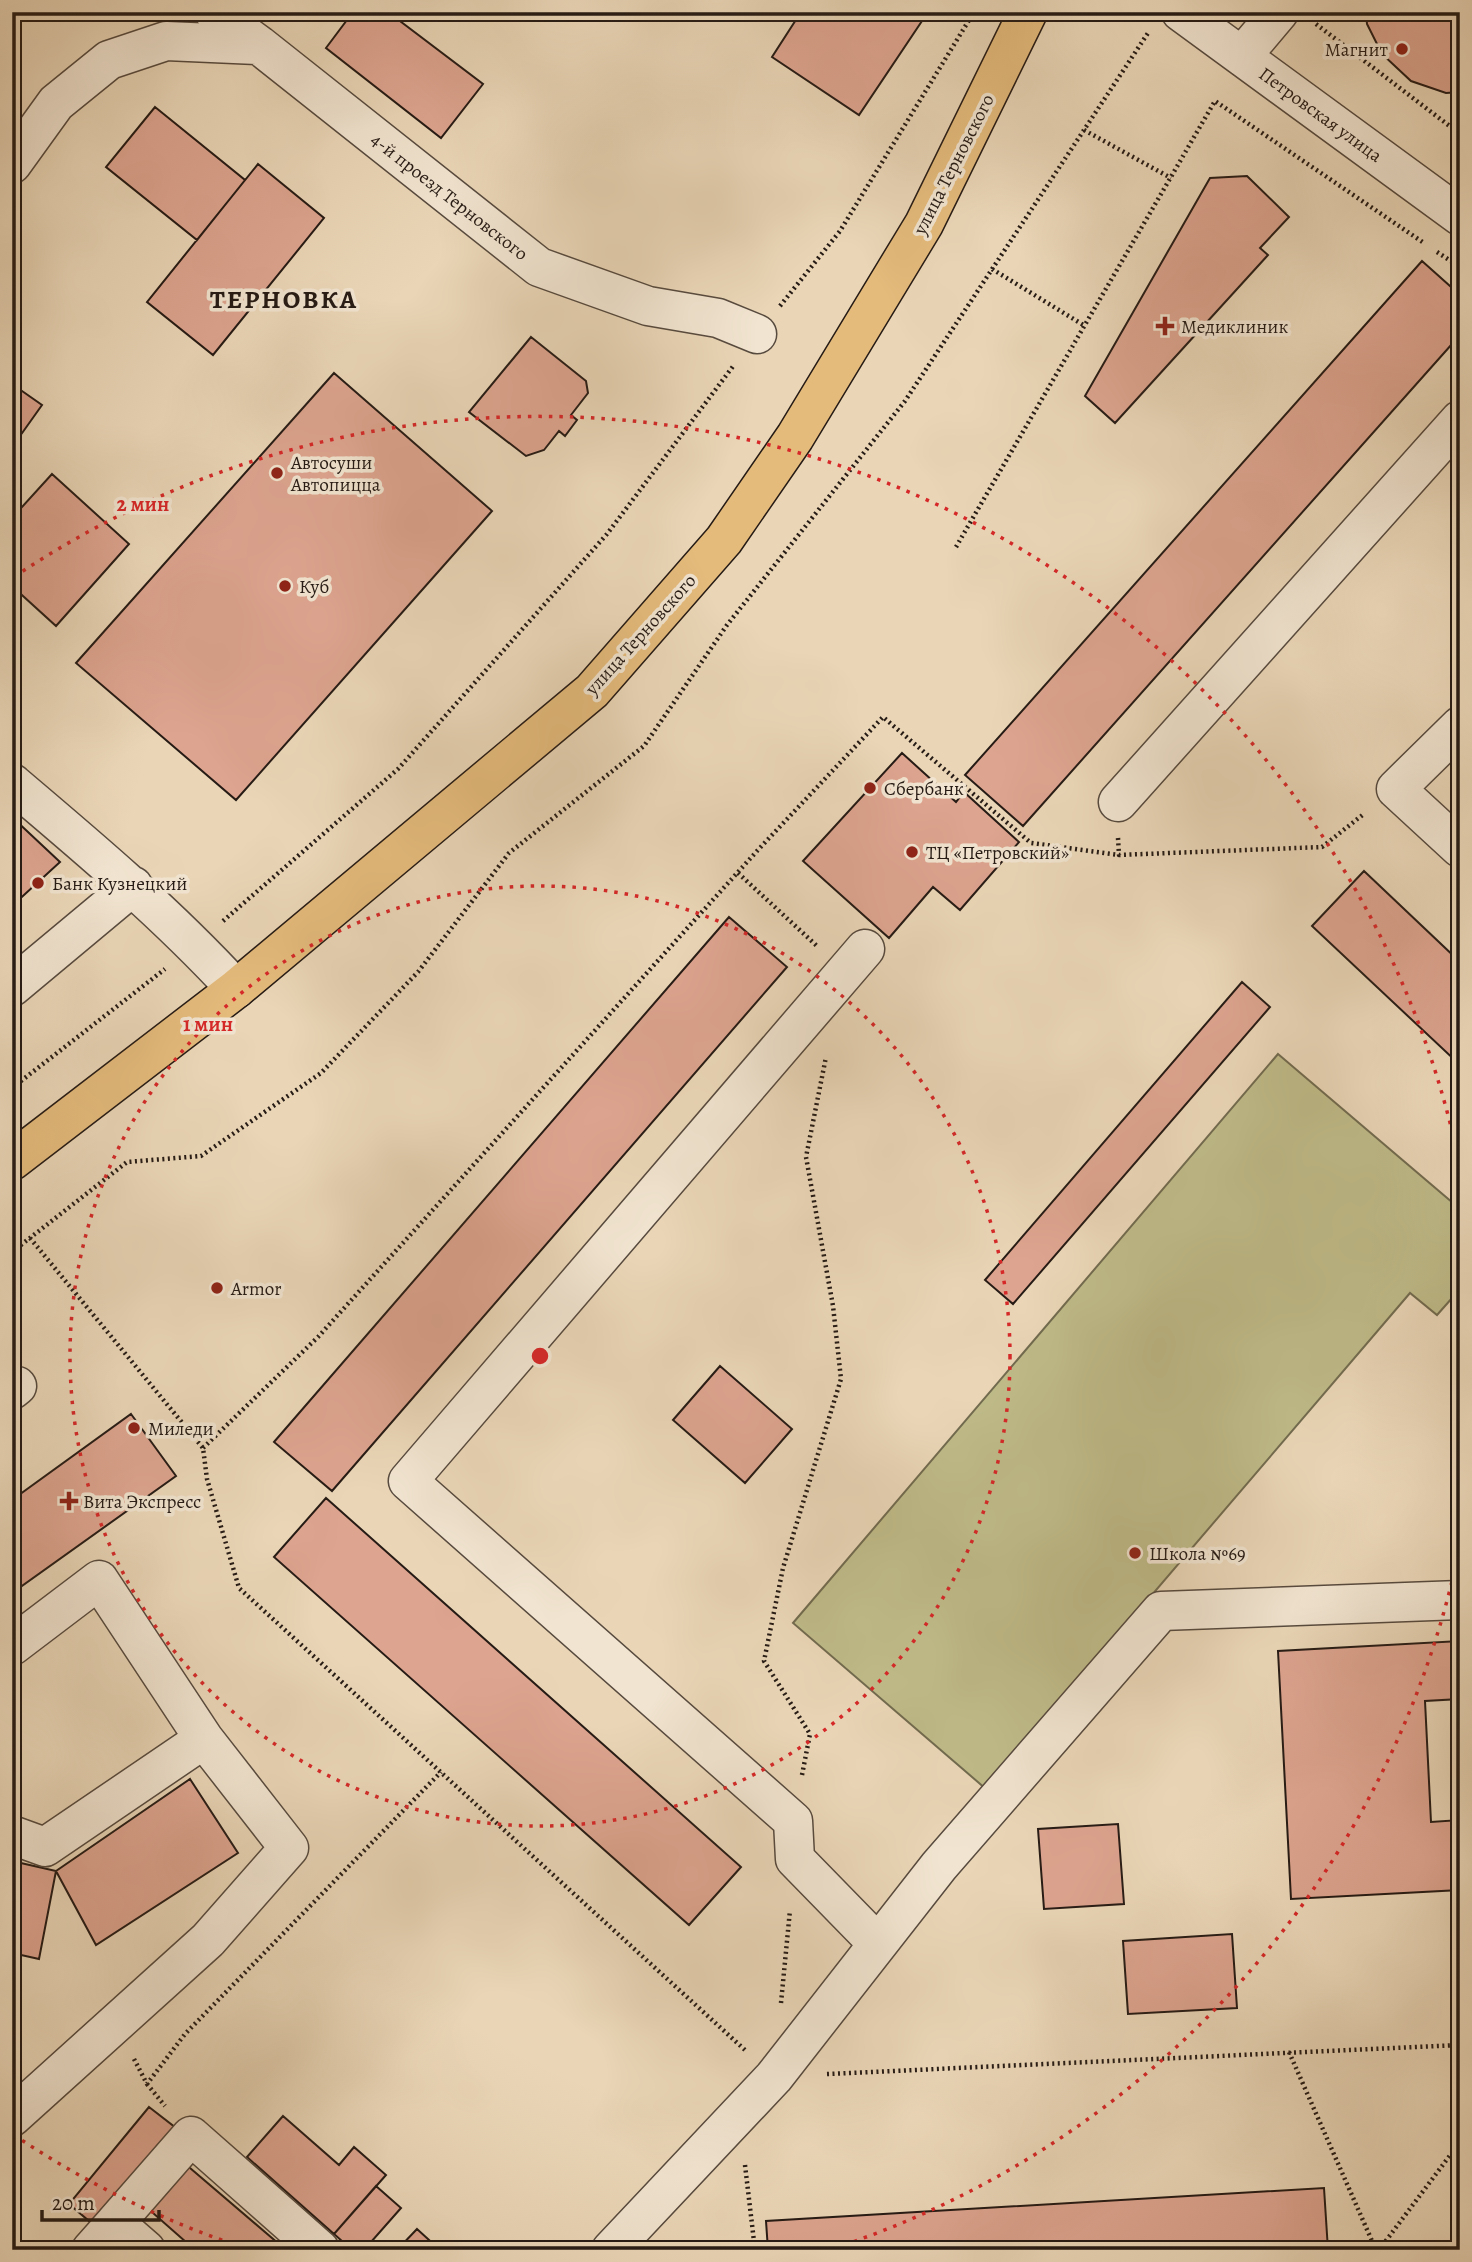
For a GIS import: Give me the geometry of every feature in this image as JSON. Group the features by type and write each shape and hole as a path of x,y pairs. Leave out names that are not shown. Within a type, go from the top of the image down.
{"main road":[{"name":"улица Терновского","path":"12,1161 236,989 592,691 724,540 795,437 924,224 1028,12"}],"street":[{"name":"4-й проезд Терновского","path":"214,12 539,267 648,306 718,318 757,334"},
{"name":"Петровская улица","path":"1181,12 1458,212"},
{"path":"1242,56 1295,16"},
{"path":"12,164 56,103 109,60 166,41 259,45"},
{"path":"1118,802 1460,420"},
{"path":"1460,726 1396,789 1460,848"},
{"path":"12,783 133,886 196,945 236,989"},
{"path":"12,987 133,886"},
{"path":"865,949 408,1481 793,1821 794,1859 877,1943"},
{"path":"12,1646 99,1580 204,1739 289,1848 208,1940 12,2117"},
{"path":"611,2250 774,2077 939,1866 1161,1611 1460,1600"},
{"path":"12,1835 45,1847 204,1739"},
{"path":"146,2250 103,2236 191,2136 320,2250"}],"path":[{"path":"12,1088 196,945 398,769 607,534 757,334 840,231 974,12"},
{"path":"1295,16 1460,134"},
{"path":"956,547 1215,101 1426,244"},
{"path":"1084,130 1171,178"},
{"path":"1437,251 1460,267"},
{"path":"992,269 1085,326"},
{"path":"203,1448 318,1337 883,717 1031,843 1119,855 1322,846 1396,789"},
{"path":"1118,802 1119,855"},
{"path":"738,873 822,951"},
{"path":"793,1821 810,1734 764,1661 783,1568 841,1379 833,1306 806,1157 829,1044"},
{"path":"30,1238 203,1448 207,1479 239,1588 774,2077 1460,2045"},
{"path":"780,2009 794,1859"},
{"path":"1289,2052 1378,2250 1460,2142"},
{"path":"739,2116 755,2250"}],"shaded area":[{"path":"1278,1054 1460,1209 1460,1289 1437,1315 1410,1293 986,1789 793,1623"}],"building":[{"path":"353,12 388,12 483,84 441,138 326,48"},
{"path":"801,12 928,12 859,115 772,57"},
{"path":"1366,12 1460,12 1460,92 1446,93 1411,81 1382,54 1367,24"},
{"path":"155,107 245,180 197,240 106,167"},
{"path":"258,164 324,218 213,355 147,302"},
{"name":"Медиклиник","path":"1247,176 1289,217 1260,248 1268,255 1115,423 1085,396 1210,178"},
{"path":"1422,261 1460,295 1460,335 1023,826 965,775"},
{"path":"531,337 586,381 588,393 571,415 577,420 565,436 559,431 544,450 526,456 469,412"},
{"name":"Куб","path":"334,373 492,511 236,800 76,663"},
{"path":"12,384 42,405 20,436 12,431"},
{"path":"52,474 129,544 56,626 12,586 12,518"},
{"name":"ТЦ «Петровский»","path":"902,753 956,802 964,792 1019,842 960,910 933,887 889,938 803,861"},
{"path":"12,817 60,862 12,906"},
{"path":"1364,871 1460,962 1460,1065 1312,926"},
{"path":"729,917 787,967 332,1491 274,1442"},
{"path":"1242,982 1270,1007 1013,1304 985,1280"},
{"path":"720,1366 792,1429 745,1483 673,1420"},
{"path":"131,1414 176,1476 12,1593 12,1500"},
{"path":"326,1498 741,1867 689,1925 274,1557"},
{"path":"1460,1641 1460,1699 1425,1701 1431,1822 1460,1820 1460,1890 1291,1899 1278,1651"},
{"path":"190,1779 238,1853 96,1945 56,1871"},
{"path":"1118,1824 1124,1904 1044,1909 1038,1829"},
{"path":"12,1861 56,1871 39,1959 12,1953"},
{"path":"1232,1934 1237,2008 1128,2014 1123,1941"},
{"path":"149,2107 176,2128 95,2226 69,2204"},
{"path":"283,2116 339,2165 354,2147 386,2175 334,2234 247,2157"},
{"path":"183,2162 286,2250 195,2250 145,2206"},
{"path":"376,2186 401,2208 364,2250 352,2250 334,2234"},
{"path":"1324,2188 1328,2250 768,2250 766,2221"},
{"path":"417,2229 440,2250 397,2250"}],"place":[{"name":"Магнит","path":"1402,49"},
{"name":"Медиклиник","path":"1165,326"},
{"name":"Автосуши Автопицца","path":"277,473"},
{"name":"Куб","path":"285,586"},
{"name":"Сбербанк","path":"870,788"},
{"name":"ТЦ «Петровский»","path":"912,852"},
{"name":"Банк Кузнецкий","path":"38,883"},
{"name":"Armor","path":"217,1288"},
{"name":"Миледи","path":"134,1428"},
{"name":"Вита Экспресс","path":"69,1501"},
{"name":"Школа №69","path":"1135,1553"}],"district":[{"name":"ТЕРНОВКА","path":"284,299"}]}
